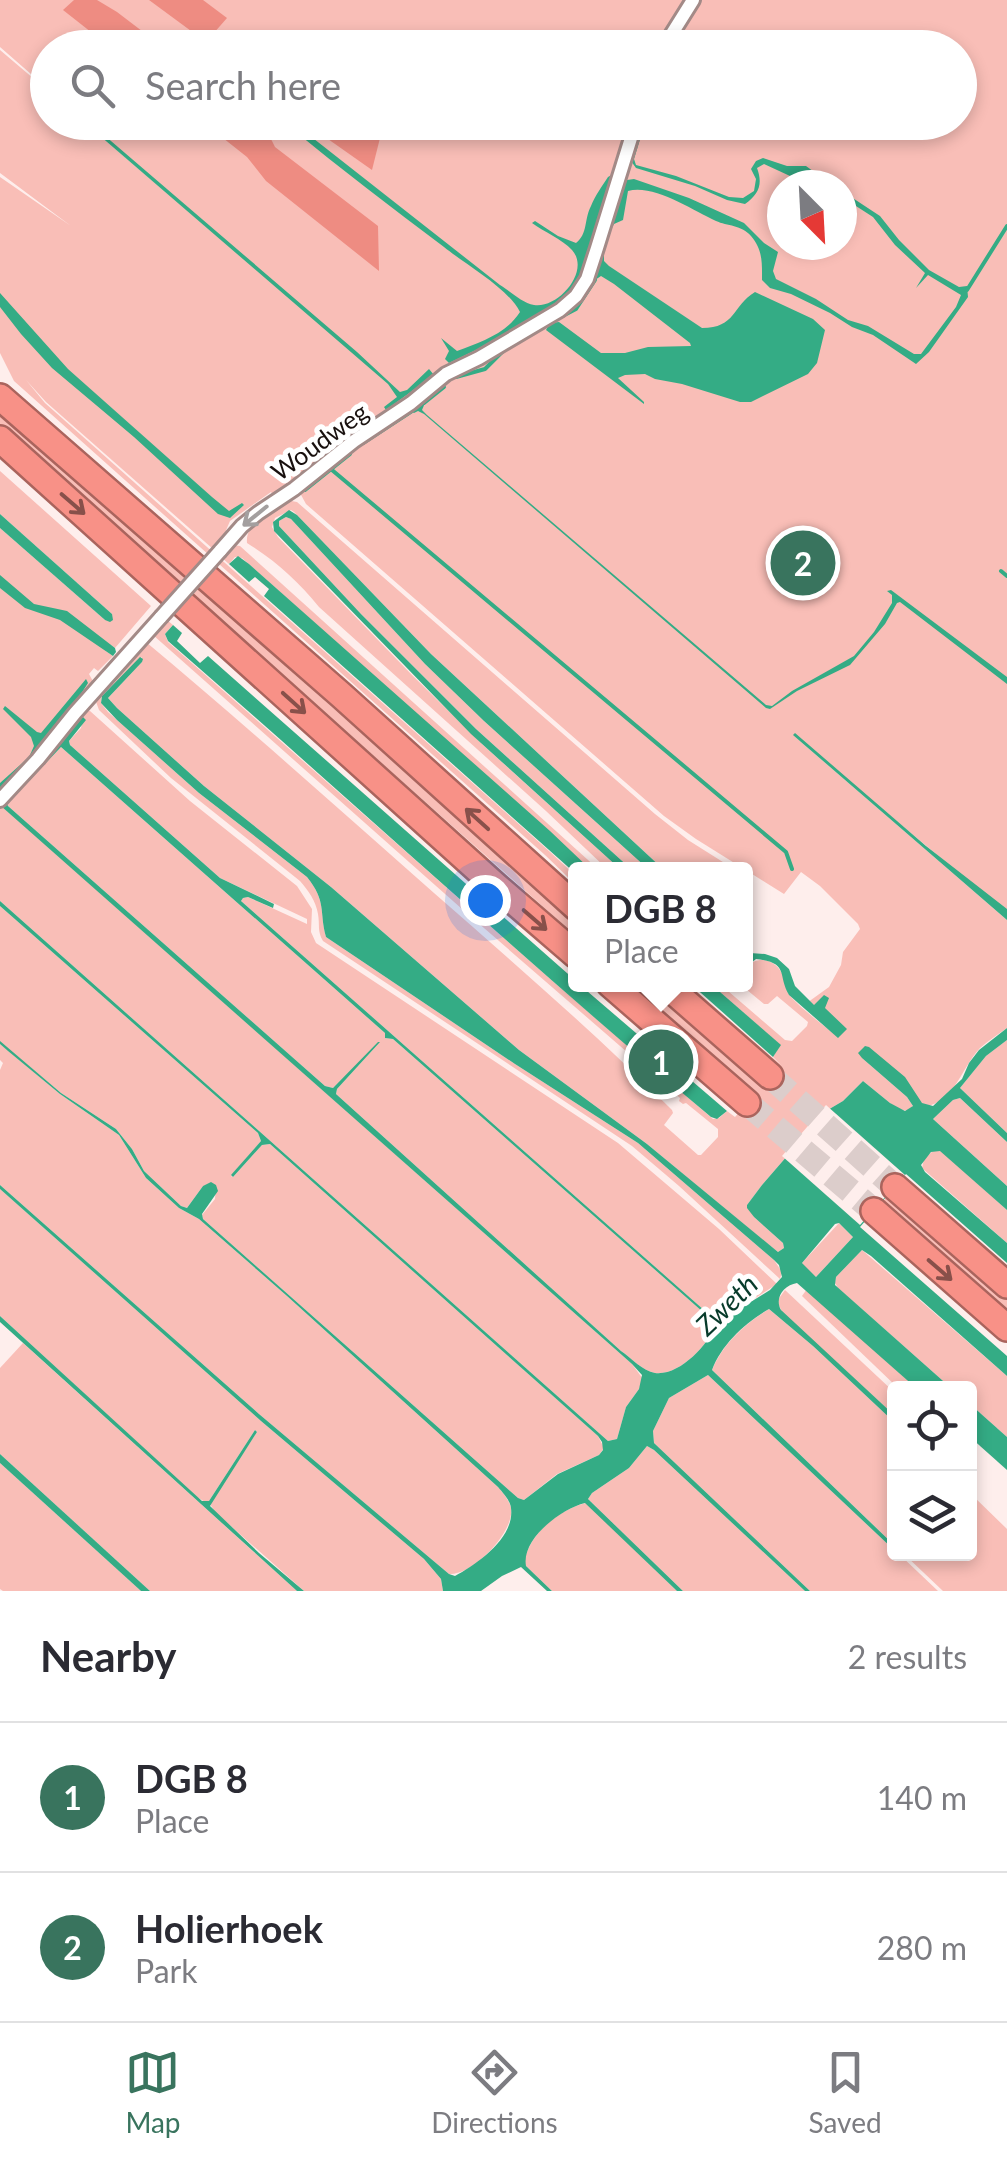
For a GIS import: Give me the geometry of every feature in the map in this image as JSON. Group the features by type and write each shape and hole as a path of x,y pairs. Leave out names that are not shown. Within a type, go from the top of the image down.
{"highway":[{"path":"0,382 158,517 340,695"},
{"path":"0,397 568,900"},
{"path":"0,439 568,949"},
{"path":"619,992 747,1103"},
{"path":"674,992 770,1076"},
{"path":"895,1187 1007,1285"},
{"path":"874,1211 1007,1328"}],"street":[{"path":"676,30 692,0"},
{"name":"Woudweg","path":"0,800 258,512 446,374 560,310 576,296 598,248 631,140"}],"shaded area":[{"path":"0,0 1007,0 1007,913 793,735 1007,920 1007,1028 980,1048 943,1098 924,1107 862,1058 913,1106 907,1111 896,1108 863,1081 826,1111 747,1205 784,1248 778,1252 647,1144 519,1050 331,887 204,786 117,708 108,698 142,662 142,657 102,696 101,703 108,712 199,793 307,877 320,900 326,937 638,1143 774,1260 782,1272 780,1279 632,1146 323,941 315,905 300,881 171,778 99,710 95,699 146,642 614,1054 672,1110 664,1125 698,1155 718,1137 718,1129 679,1101 153,635 167,620 173,625 165,634 168,642 713,1119 727,1111 735,1117 755,1094 639,992 660,992 677,1007 680,992 697,992 781,1065 773,1057 780,1045 720,992 729,992 785,1040 792,1041 808,1022 777,996 764,1004 749,992 753,992 753,962 768,961 781,972 792,998 840,1036 804,1005 829,987 843,952 860,929 820,886 801,872 784,894 753,875 753,862 733,862 664,816 306,504 300,493 305,485 288,487 273,495 271,492 230,521 213,549 26,380 45,403 549,851 568,869 568,877 14,381 0,353 0,177 71,226 0,173 0,50 30,76 30,140 105,140 278,288 108,140 977,140 977,30 30,30 30,73 0,47"},
{"path":"74,0 97,0 141,30 88,30 63,10"},
{"path":"149,0 203,0 227,18 216,30 190,30"},
{"path":"105,140 110,140 400,392 429,369 434,375 386,410 384,407 397,397 388,384"},
{"path":"226,140 272,140 275,147 378,226 379,271 266,181 247,157"},
{"path":"306,140 315,140 500,285 521,299 543,305 569,287 575,278 577,259 563,242 532,223 535,221 576,243 594,199 613,174 591,256 575,289 499,339 449,363 445,359 449,351 441,338 457,351 500,332 520,312 486,277"},
{"path":"329,140 380,140 372,170"},
{"path":"637,140 640,140 636,165 729,197 743,198 754,191 756,179 751,169 763,158 811,170 777,170 764,164 757,168 757,192 745,204 636,168 631,161"},
{"path":"627,180 689,198 744,223 767,245 767,260 776,260 776,279 914,354 921,354 961,295 928,275 916,288 925,273 873,217 857,207 857,201 880,216 929,270 959,287 967,286 968,297 916,364 873,335 791,294 770,288 762,280 760,252 747,232 673,199 649,191 628,191 623,220 614,224 606,239"},
{"path":"602,251 609,266 702,328 728,320 755,292 813,319 825,330 817,363 808,374 751,402 645,374 618,378 644,404 546,330 550,323 559,322 601,353 691,346 614,284 601,276 595,280"},
{"path":"0,293 68,369 212,497 229,511 244,505 230,518 218,514 52,368 0,307"},
{"path":"424,401 422,410 427,415 766,705 772,706 854,656 892,603 892,595 887,591 891,590 1007,677 1007,684 900,602 850,665 770,709 766,708 424,414 411,411"},
{"path":"5,413 568,910 568,929 0,424 0,414"},
{"path":"0,471 151,606 115,648 111,645 106,651 113,656 89,674 95,685 0,788 0,528 105,620 112,614 0,514"},
{"path":"286,500 297,502 655,814 723,862 655,862 431,654 294,512 275,518 272,527 278,537 412,675 612,862 600,862 319,607 286,572 247,543 250,529"},
{"path":"289,510 297,515 431,654 655,862 640,862 484,721 425,664 291,519 279,521 279,526 361,614 476,729 623,862 612,862 471,734 274,531 273,522"},
{"path":"0,514 112,614 113,620 105,620 0,528"},
{"path":"291,519 425,664 640,862 623,862 476,729 361,614 279,526 279,521"},
{"path":"233,545 240,546 590,862 582,862 242,558 235,557 229,564 222,558"},
{"path":"238,556 249,564 583,862 568,862 568,867 264,596 269,589 255,577 249,582 229,564"},
{"path":"0,575 34,604 67,611 116,652 113,656 60,620 25,608 0,588"},
{"path":"173,625 182,633 177,641 200,663 208,656 568,974 568,992 588,992 727,1111 717,1119 711,1117 574,1000 168,641 165,634"},
{"path":"140,657 143,659 108,698 117,708 204,786 331,887 519,1050 647,1144 778,1252 784,1248 783,1243 754,1217 747,1205 826,1111 863,1081 905,1111 913,1106 858,1053 865,1046 905,1077 922,1103 933,1106 962,1079 979,1050 1007,1028 1007,1040 986,1056 960,1088 1007,1133 1007,1142 960,1098 933,1119 1007,1186 1007,1210 940,1151 931,1152 921,1165 1007,1243 1007,1263 906,1174 860,1227 1007,1356 1007,1376 862,1250 836,1277 835,1285 943,1381 908,1381 797,1283 782,1293 781,1310 887,1408 887,1415 769,1309 735,1335 712,1370 887,1538 887,1543 708,1375 669,1398 653,1431 654,1443 810,1591 805,1591 647,1446 629,1468 588,1499 683,1591 677,1591 585,1503 554,1518 536,1536 526,1556 526,1566 552,1591 547,1591 521,1567 481,1591 443,1591 441,1579 424,1559 261,1421 0,1189 0,1185 259,1414 449,1574 455,1576 474,1565 507,1530 511,1508 498,1487 287,1296 146,1178 119,1135 60,1094 0,1041 61,1093 116,1129 144,1171 181,1206 187,1208 203,1186 211,1182 216,1185 218,1191 202,1214 203,1219 518,1498 524,1500 558,1474 603,1450 598,1436 270,1144 262,1145 233,1177 261,1141 258,1133 0,906 0,901 608,1441 617,1439 626,1407 639,1389 642,1375 632,1364 1,806 83,717 86,720 70,745 220,878 274,904 273,908 248,897 241,901 713,1318 723,1319 770,1290 782,1277 774,1260 638,1143 326,937 320,900 307,877 199,793 101,703 102,696","holes":["61,747 385,1033 385,1038 393,1039 712,1320 716,1326 699,1350 664,1373 651,1372 637,1364 336,1094 380,1042 333,1088 325,1086 7,804","839,1223 853,1237 816,1277 802,1263 835,1224"]},
{"path":"86,679 88,683 58,726 0,791 0,783 29,757 34,746 31,737 3,709 5,706 41,733"},
{"path":"84,710 90,711 190,801 297,886 312,909 311,932 316,943 618,1143 777,1284 723,1319 713,1318 241,901 248,897 307,924 307,919 220,878 70,745 69,741 81,728 81,717 4,808 632,1364 643,1379 626,1407 617,1439 608,1441 0,901 0,802"},
{"path":"793,735 926,846 1007,909 1007,920"},
{"path":"61,747 385,1033 385,1038 393,1039 712,1320 716,1326 699,1350 664,1373 651,1372 637,1364 336,1094 380,1042 333,1088 325,1086 8,806"},
{"path":"0,906 258,1133 261,1141 231,1176 262,1145 270,1144 598,1436 604,1448 599,1455 557,1474 524,1500 518,1498 203,1219 215,1199 216,1185 203,1186 187,1208 181,1206 144,1171 116,1129 61,1093 0,1042"},
{"path":"753,953 777,958 789,969 795,986 814,1005 824,995 829,998 825,1008 847,1029 838,1038 789,995 778,967 753,961"},
{"path":"700,992 720,992 781,1045 773,1057"},
{"path":"1007,1040 1007,1133 960,1088 986,1056"},
{"path":"0,1044 60,1094 119,1135 146,1178 287,1296 498,1487 510,1505 510,1518 490,1551 469,1568 449,1574 259,1414 0,1185"},
{"path":"960,1098 1007,1142 1007,1186 933,1119"},
{"path":"934,1150 941,1151 1007,1210 1007,1243 922,1168 924,1159"},
{"path":"0,1189 261,1421 424,1559 441,1579 443,1591 304,1591 210,1504 255,1430 209,1501 197,1497 0,1316"},
{"path":"890,1193 1007,1296 1007,1315 881,1204"},
{"path":"839,1223 853,1237 816,1277 802,1263"},
{"path":"862,1250 1007,1376 1007,1437 977,1410 977,1381 943,1381 838,1288 836,1277"},
{"path":"807,1289 908,1381 891,1381 802,1296"},
{"path":"785,1290 887,1385 887,1409 783,1314 777,1301"},
{"path":"769,1309 887,1415 887,1538 712,1370 722,1351"},
{"path":"0,1316 202,1501 209,1501 255,1430 210,1506 304,1591 297,1591 0,1322"},
{"path":"23,1343 297,1591 150,1591 0,1454 0,1368"},
{"path":"708,1375 887,1543 887,1561 906,1561 938,1591 810,1591 654,1443 653,1431 669,1398"},
{"path":"977,1410 1007,1437 1007,1470 977,1443"},
{"path":"647,1446 805,1591 683,1591 588,1499 629,1468"},
{"path":"0,1454 150,1591 141,1591 0,1463"},
{"path":"0,1463 141,1591 0,1589"},
{"path":"977,1500 1007,1529 1007,1591 943,1591 911,1561 977,1561"},
{"path":"586,1503 677,1591 552,1591 526,1566 527,1551 539,1532 565,1511"}],"pier":[{"path":"826,1105 905,1175 860,1225 782,1156"}],"waterway":[{"path":"967,290 1007,226"},
{"path":"549,323 576,309 595,280"},
{"path":"456,377 485,369 506,348"},
{"path":"424,403 444,387"},
{"path":"363,443 412,411"},
{"path":"305,490 350,454"},
{"path":"332,470 786,852 792,869"},
{"path":"1001,571 1007,576"}],"tunnel":[{"path":"770,1076 895,1187"},
{"path":"747,1103 874,1211"}],"place":[{"name":"Holierhoek","path":"803,563"},
{"name":"DGB 8","path":"661,1062"}],"water label":[{"name":"Zweth","path":"726,1304"}]}
